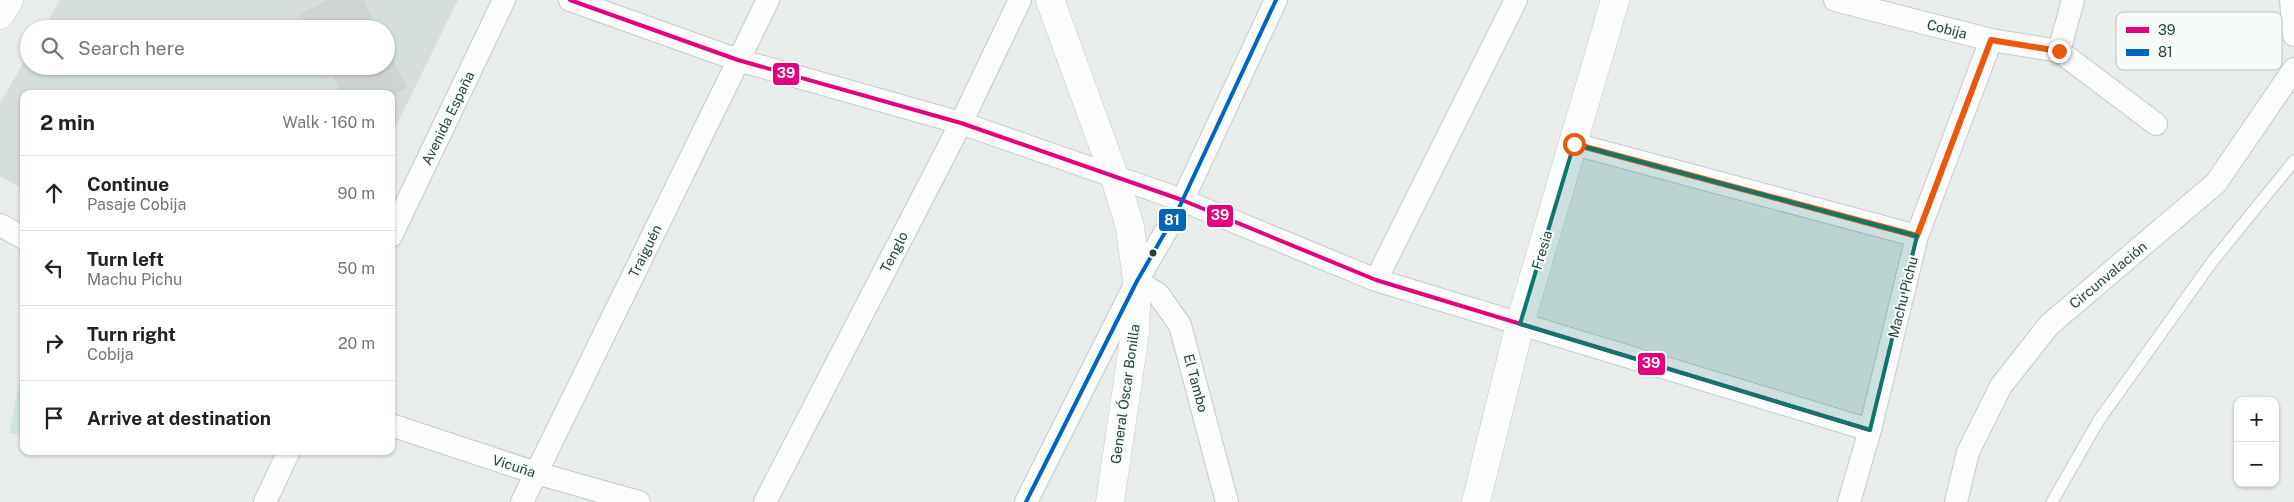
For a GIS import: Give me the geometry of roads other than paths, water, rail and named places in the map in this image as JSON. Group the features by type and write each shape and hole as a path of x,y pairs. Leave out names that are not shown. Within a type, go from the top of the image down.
{"street":[{"path":"0,16 9,0"},
{"name":"Avenida España","path":"395,228 504,0"},
{"path":"570,0 738,60 961,123 1182,200 1376,280 1870,430"},
{"name":"Traiguén","path":"522,502 768,0"},
{"name":"Tenglo","path":"765,502 961,123 1020,0"},
{"name":"General Óscar Bonilla","path":"1050,0 1115,178 1130,227 1137,281 1135,334 1110,502"},
{"path":"1026,502 1137,281 1182,200 1276,0"},
{"path":"1376,280 1516,0"},
{"name":"Fresia","path":"1476,502 1520,324 1615,0"},
{"name":"Cobija","path":"1836,0 1991,40 2059,51 2156,124"},
{"path":"2059,51 2073,0"},
{"path":"2291,0 2294,35"},
{"name":"Machu Pichu","path":"1849,502 1870,430 1917,236 1991,40"},
{"name":"Circunvalación","path":"1956,502 1968,452 2001,386 2049,325 2216,183 2257,126 2294,69"},
{"path":"1574,144 1917,236"},
{"path":"0,225 20,236"},
{"name":"El Tambo","path":"1137,281 1158,294 1180,325 1227,502"},
{"name":"Vicuña","path":"395,426 536,473 638,502"},
{"path":"265,502 286,455"}],"lane":[{"path":"2052,502 2116,396 2212,262 2294,161"}]}
